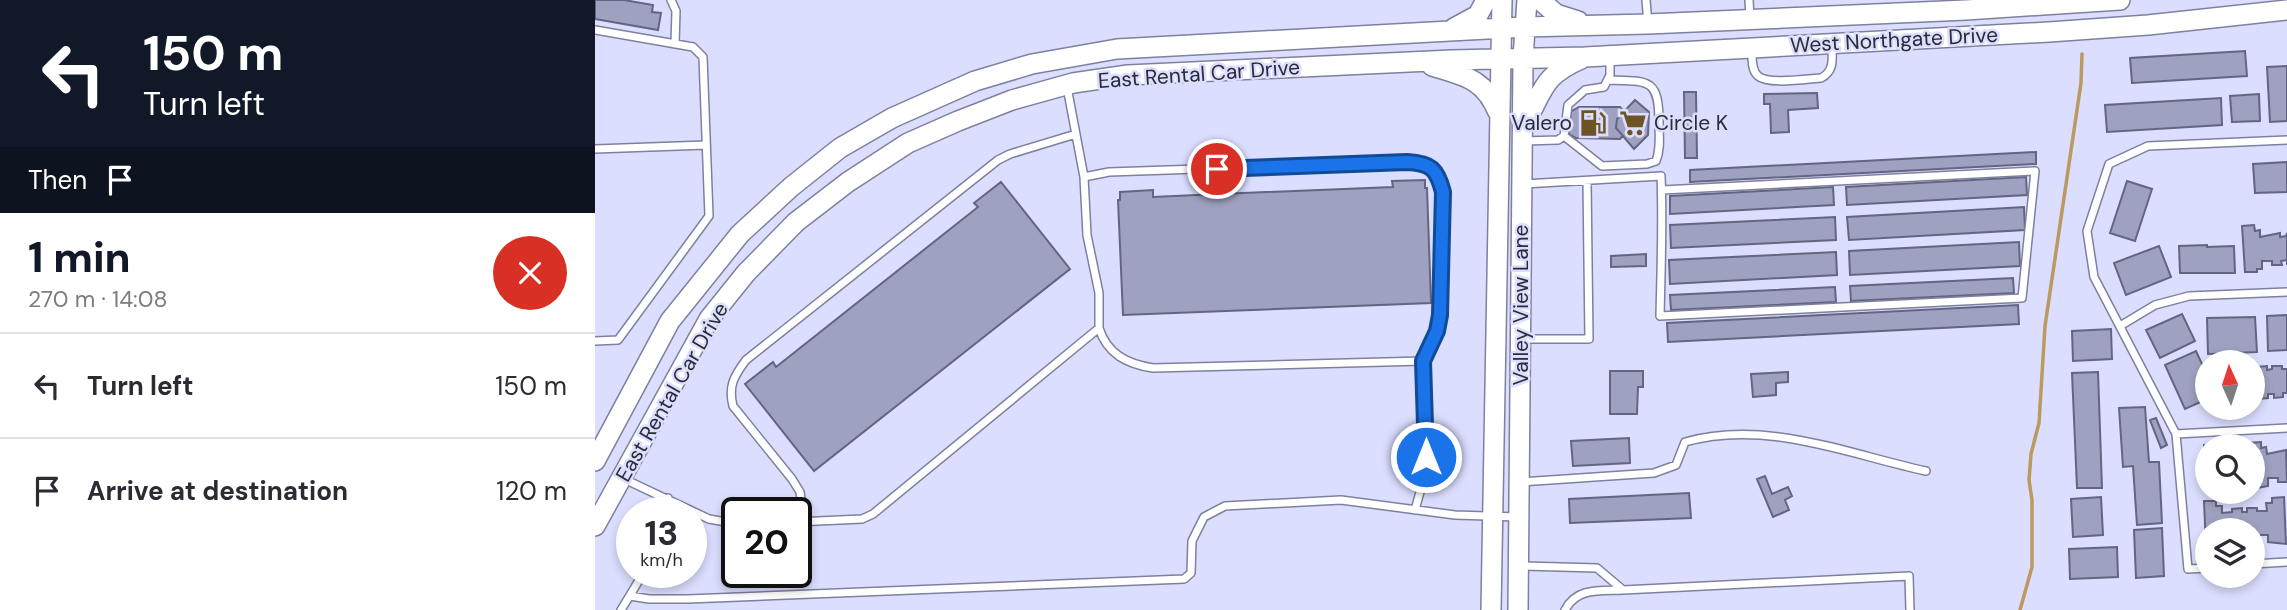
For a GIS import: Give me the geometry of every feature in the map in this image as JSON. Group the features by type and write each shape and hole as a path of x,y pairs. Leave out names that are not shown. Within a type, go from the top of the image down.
{"main road":[{"path":"1448,31 1478,15 1486,0"},
{"name":"Valley View Lane","path":"1491,610 1502,0"},
{"name":"Valley View Lane","path":"1518,610 1523,58 1527,0"},
{"path":"1540,0 1556,14 1571,20 1628,25"},
{"name":"West Northgate Drive","path":"1524,27 1648,24 1749,10 2120,0"},
{"path":"1904,6 1906,40"},
{"name":"West Northgate Drive","path":"1500,60 2148,25 2287,10"},
{"name":"East Rental Car Drive","path":"595,462 670,321 740,234 790,187 840,148 892,118 975,81 1062,58 1117,50 1524,27"},
{"path":"1523,134 1539,92 1550,77 1561,68 1585,57"},
{"path":"1062,58 1066,85"},
{"name":"East Rental Car Drive","path":"595,526 709,319 746,273 796,222 848,182 908,144 1012,100 1066,85 1128,75 1500,60"},
{"path":"1417,62 1474,79 1488,92 1500,117"},
{"path":"595,462 622,477"}],"lane":[{"path":"671,0 676,11 675,44"},
{"path":"1646,0 1648,24"},
{"path":"595,30 693,47 703,57 709,216 618,340 595,341"},
{"path":"1752,48 1753,70 1758,77 1768,80 1821,78 1827,75 1832,67 1832,43"},
{"path":"1523,134 1558,140 1564,136 1568,105 1581,92 1600,88 1608,80 1611,70 1610,55"},
{"path":"1564,136 1602,166 1647,164 1656,161 1659,152 1657,93 1649,84 1639,81 1608,80"},
{"path":"1066,85 1084,177 1087,235 1098,293 1099,328 1104,343 1119,357 1133,365 1153,368 1423,361"},
{"path":"800,497 792,479 733,406 730,392 738,370 746,360 998,160 1076,134"},
{"path":"2195,569 2188,569 2176,434 2094,277 2087,231 2109,164 2148,146 2287,140"},
{"path":"595,149 706,145"},
{"path":"1084,177 1109,172 1393,162 1417,162 1429,166 1439,174 1443,192 1440,315 1437,331 1423,361 1427,440 1425,474 1415,510"},
{"path":"1522,184 1661,176 1660,316 2022,298 2035,172 1662,190"},
{"path":"1521,339 1589,339 1587,181"},
{"path":"2120,326 2155,305 2189,296 2287,292"},
{"path":"812,521 862,519 873,514 1099,328"},
{"path":"2176,434 2287,428"},
{"path":"1520,482 1654,473 1676,465 1685,442 1706,436 1770,435 1817,443 1882,462 1926,471"},
{"path":"622,477 666,497"},
{"path":"630,596 688,599 1184,579 1191,573 1192,541 1203,517 1225,506 1341,500 1415,510 1520,517"},
{"path":"2265,564 2287,562"},
{"path":"1518,566 1597,568 1623,590"},
{"path":"1565,610 1570,601 1583,592 1909,576 1910,610"},
{"path":"621,610 635,588"}],"building":[{"path":"595,0 624,0 653,5 652,12 661,13 658,30 595,19"},
{"path":"2245,51 2247,76 2132,83 2130,58"},
{"path":"2287,66 2287,121 2270,122 2267,67"},
{"path":"1684,92 1696,92 1697,158 1685,158"},
{"path":"1817,93 1818,108 1788,110 1789,132 1771,133 1770,104 1764,104 1764,94"},
{"path":"2259,94 2260,121 2232,122 2230,96"},
{"path":"2221,98 2222,125 2107,132 2105,105"},
{"name":"Circle K","path":"1635,100 1649,112 1648,135 1634,149 1616,128 1617,119"},
{"name":"Valero","path":"1579,107 1620,107 1624,111 1617,119 1616,128 1623,136 1620,139 1576,138 1569,134 1570,112"},
{"path":"2036,152 2036,164 1690,182 1690,170"},
{"path":"2287,162 2287,192 2255,193 2253,164"},
{"path":"2026,177 2027,195 1847,205 1846,187"},
{"path":"1425,180 1431,303 1123,315 1118,200 1120,192 1153,190 1153,197 1393,187 1392,181"},
{"path":"2127,181 2152,189 2135,241 2110,233"},
{"path":"1001,182 1070,269 814,471 745,384 773,362 776,367 978,207 974,203"},
{"path":"1833,187 1834,205 1670,214 1670,196"},
{"path":"2024,207 2025,230 1849,240 1847,217"},
{"path":"1835,217 1836,240 1671,248 1670,225"},
{"path":"2254,225 2255,231 2260,230 2260,237 2280,233 2280,237 2286,236 2287,233 2287,260 2281,261 2282,265 2262,261 2262,269 2245,272 2242,226"},
{"path":"2019,242 2020,266 1850,275 1849,251"},
{"path":"2159,246 2171,277 2126,295 2114,263"},
{"path":"2179,246 2234,246 2235,273 2180,273"},
{"path":"1836,252 1837,275 1670,284 1669,260"},
{"path":"1646,254 1646,266 1611,267 1611,256"},
{"path":"2013,278 2014,293 1851,301 1850,286"},
{"path":"1835,287 1836,302 1671,310 1670,295"},
{"path":"2018,305 2019,324 1668,342 1667,323"},
{"path":"2182,314 2195,341 2160,358 2146,330"},
{"path":"2287,315 2287,350 2268,351 2267,316"},
{"path":"2255,317 2257,350 2208,350 2207,318"},
{"path":"2111,329 2112,359 2073,361 2072,331"},
{"path":"2195,351 2195,404 2185,409 2165,365"},
{"path":"2265,366 2267,370 2272,369 2272,366 2287,369 2287,393 2283,393 2283,397 2274,398 2274,394 2268,394 2268,398 2265,398"},
{"path":"1610,371 1643,371 1643,387 1638,387 1637,414 1610,414"},
{"path":"1788,372 1788,382 1776,383 1776,395 1753,397 1751,374"},
{"path":"2098,372 2102,488 2077,488 2072,373"},
{"path":"2145,407 2149,462 2159,462 2162,523 2137,525 2133,466 2123,467 2119,408"},
{"path":"2156,418 2167,445 2161,448 2150,420"},
{"path":"1629,438 1630,463 1573,466 1571,441"},
{"path":"2265,447 2267,454 2286,450 2287,482 2268,478 2268,486 2265,487"},
{"path":"1765,476 1772,494 1788,487 1792,496 1785,500 1789,510 1773,517 1757,479"},
{"path":"1689,493 1691,518 1570,523 1569,499"},
{"path":"2101,497 2103,535 2073,537 2071,499"},
{"path":"2284,497 2286,544 2268,542 2268,535 2265,535 2265,518 2205,518 2204,504 2222,506 2222,513 2242,508 2242,512 2247,512 2247,508 2267,511 2266,503 2272,503 2272,498"},
{"path":"2162,528 2164,576 2136,578 2134,530"},
{"path":"2117,547 2118,577 2070,579 2069,549"}],"waterway":[{"path":"2020,610 2032,567 2032,500 2029,480 2031,454 2039,423 2045,326 2081,83 2082,54"}],"place":[{"name":"Valero","path":"1593,123"},
{"name":"Circle K","path":"1633,123"}],"route":[{"path":"1217,169 1417,162 1429,166 1439,174 1443,192 1440,315 1437,331 1423,361 1426,457"}]}
